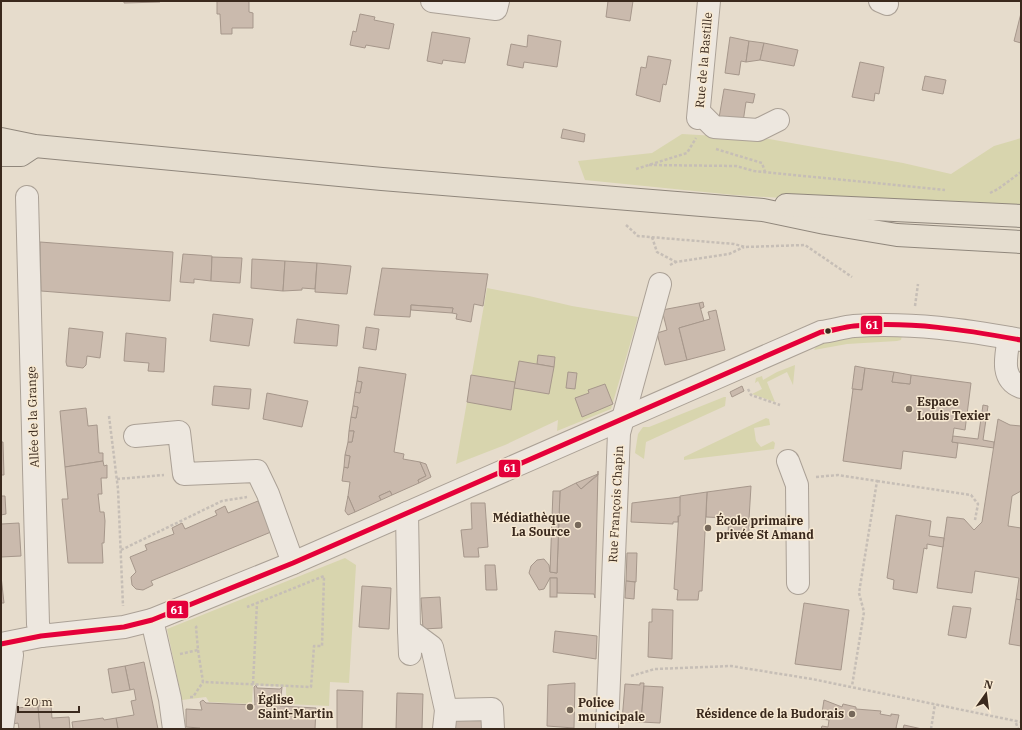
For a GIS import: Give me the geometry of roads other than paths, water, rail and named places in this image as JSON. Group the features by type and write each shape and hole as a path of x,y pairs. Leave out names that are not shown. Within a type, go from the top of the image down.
{"main road":[{"path":"1,139 35,146 382,179 763,210 825,223 897,235 1021,242"},
{"path":"1,155 21,155 35,146"},
{"path":"763,210 791,204 1021,216"}],"street":[{"path":"432,2 496,9 498,1"},
{"name":"Rue de la Bastille","path":"710,1 699,115 714,127 758,130 778,120"},
{"name":"Allée de la Grange","path":"26,197 38,624 41,636"},
{"name":"Rue François Chapin","path":"607,729 616,489 620,433 660,284"},
{"path":"2,729 12,655 5,644 41,636 124,627 152,620 293,563 821,332 853,326 912,325 948,328 1015,339 1005,360 1009,378 1013,384 1021,387"},
{"path":"136,436 180,432 184,474 257,471 268,494 293,563"},
{"path":"792,470 798,583"},
{"path":"407,513 410,654"},
{"path":"152,620 174,729"},
{"path":"409,630 432,647 445,720 492,709 493,729"}],"place":[{"name":"Espace Louis Texier","path":"909,409"},
{"name":"Médiathèque La Source","path":"578,525"},
{"name":"École primaire privée St Amand","path":"708,528"},
{"name":"Église Saint-Martin","path":"250,707"},
{"name":"Police municipale","path":"570,710"},
{"name":"Résidence de la Budorais","path":"852,714"}]}
